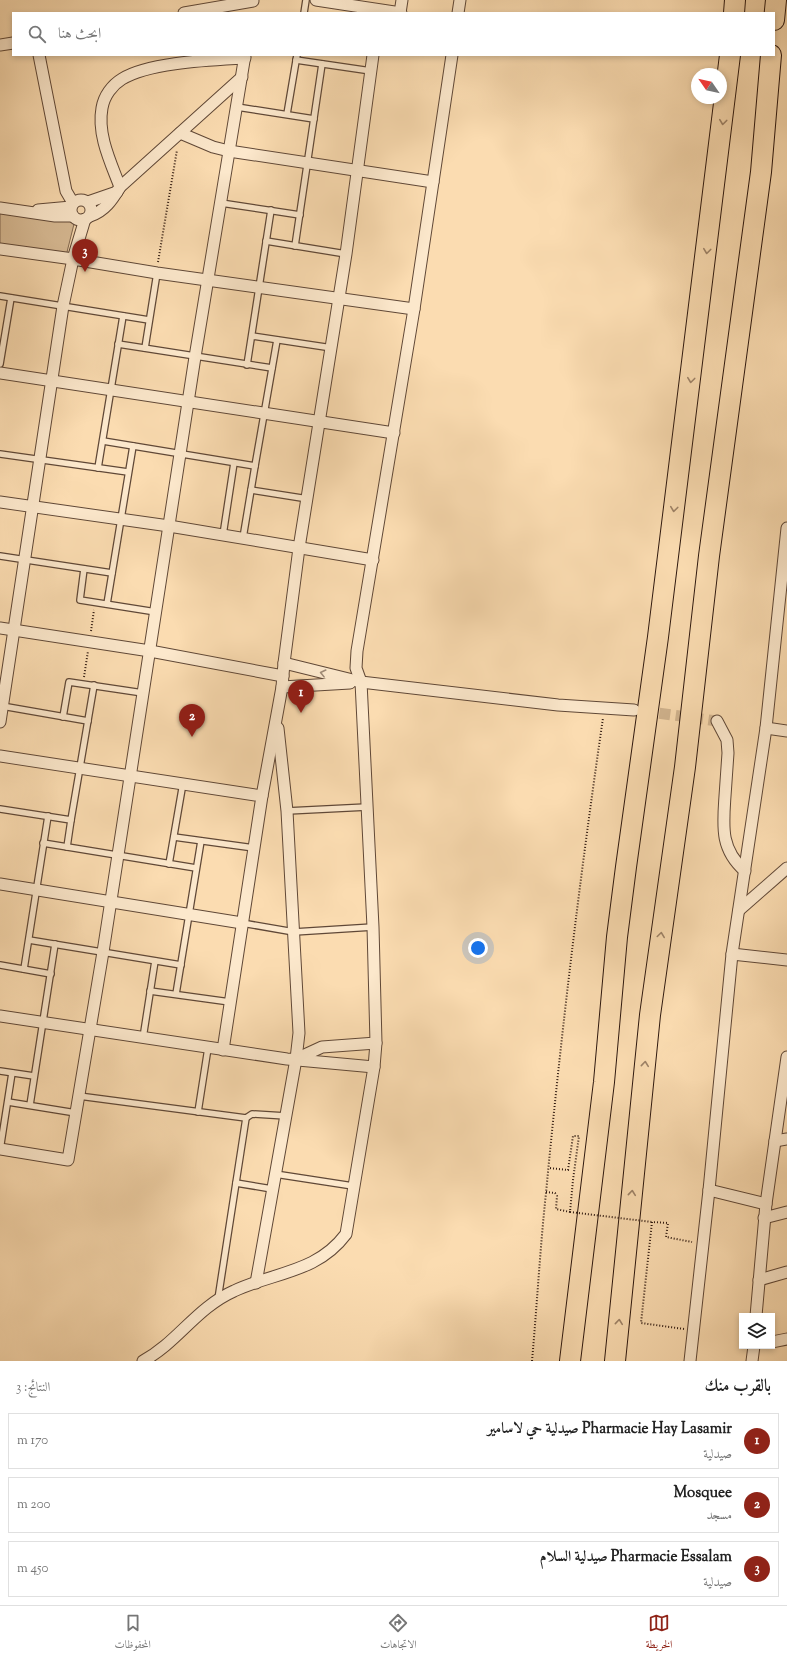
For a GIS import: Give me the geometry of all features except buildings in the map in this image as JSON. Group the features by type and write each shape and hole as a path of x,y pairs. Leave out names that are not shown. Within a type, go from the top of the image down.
{"highway":[{"path":"734,12 735,0"},
{"path":"775,12 776,0"},
{"path":"570,1361 604,1082 625,875 658,637 730,56"},
{"path":"615,1361 650,1015 685,766 709,556 761,172 771,56"}],"street":[{"path":"316,0 380,12"},
{"path":"400,12 402,0"},
{"path":"458,12 460,0"},
{"path":"190,12 253,1 252,12"},
{"path":"0,46 12,43"},
{"path":"40,56 66,191 78,213"},
{"path":"0,1150 68,1160 111,902 195,357 245,56 183,63 150,69 123,78 114,85 104,100 102,119 106,150 119,190"},
{"path":"223,1050 262,796 282,687 299,548 340,298 373,56"},
{"path":"143,1361 165,1346 198,1313 218,1299 234,1290 302,1267 318,1259 338,1245 346,1234 374,1067 376,1043 373,927 361,682 356,668 357,651 414,309 452,56"},
{"path":"0,208 30,212 78,213 102,210 119,190 242,77"},
{"path":"180,133 213,147 229,151 433,182"},
{"path":"88,202 119,190"},
{"path":"0,722 1,706 25,560 63,306 77,246 78,213 82,199 88,202 91,208 78,213"},
{"path":"0,249 157,273 414,309"},
{"path":"0,373 394,433"},
{"path":"0,502 169,526 373,560"},
{"path":"690,1361 709,1190 732,954 766,728 787,528"},
{"path":"0,628 150,651 283,676"},
{"path":"284,663 361,682 551,704 634,710"},
{"path":"282,687 361,682"},
{"path":"256,1283 296,1059 299,1033 287,811 277,716"},
{"path":"717,721 727,740 728,752 723,830 731,854 737,864 745,871"},
{"path":"766,728 787,732"},
{"path":"0,756 262,796"},
{"path":"739,910 787,868"},
{"path":"0,884 242,923"},
{"path":"732,954 787,960"},
{"path":"0,1016 208,1048 374,1067"},
{"path":"296,1059 322,1048 376,1043"},
{"path":"756,1313 764,1218 787,1057"},
{"path":"775,1141 787,1139"},
{"path":"709,1190 766,1204"},
{"path":"764,1218 787,1212"},
{"path":"759,1280 787,1272"},
{"path":"775,1341 787,1339"},
{"path":"752,1361 754,1349"}],"lane":[{"path":"304,12 306,0"},
{"path":"287,114 296,57 322,64 371,71"},
{"path":"295,246 322,64"},
{"path":"237,106 314,119"},
{"path":"221,203 300,215"},
{"path":"247,365 271,210"},
{"path":"266,241 346,254"},
{"path":"145,348 157,273"},
{"path":"0,296 149,320"},
{"path":"0,364 3,327 11,298"},
{"path":"98,468 123,316"},
{"path":"252,336 332,348"},
{"path":"243,538 277,340"},
{"path":"118,344 272,368"},
{"path":"102,442 255,466"},
{"path":"107,604 133,446"},
{"path":"0,454 128,472"},
{"path":"223,535 234,463"},
{"path":"251,490 308,499"},
{"path":"0,556 112,573"},
{"path":"84,569 80,600 156,612"},
{"path":"63,717 69,682 143,693"},
{"path":"67,847 94,685"},
{"path":"1,706 88,721"},
{"path":"169,864 184,784"},
{"path":"287,811 367,807"},
{"path":"0,809 71,820"},
{"path":"24,969 48,816"},
{"path":"174,837 254,848"},
{"path":"176,994 201,841"},
{"path":"43,843 196,868"},
{"path":"242,923 294,932 373,927"},
{"path":"29,940 181,965"},
{"path":"30,1105 55,944"},
{"path":"143,1038 155,961"},
{"path":"0,965 51,974"},
{"path":"150,991 230,1002"},
{"path":"198,1112 208,1048"},
{"path":"0,1071 34,1076"},
{"path":"0,1150 12,1073"},
{"path":"79,1096 246,1118 252,1114 286,1116"},
{"path":"8,1102 76,1113"},
{"path":"218,1299 246,1118"},
{"path":"275,1174 353,1186"},
{"path":"236,1183 272,1189"}],"path":[{"path":"157,273 180,133"},
{"path":"532,1361 546,1192 569,977 604,708"},
{"path":"549,1168 568,1170 573,1136 579,1136 570,1212"},
{"path":"546,1192 555,1193 557,1196 556,1209 570,1212 668,1223 666,1237 703,1244"},
{"path":"652,1222 641,1323 694,1330"}],"shaded area":[{"path":"0,211 76,216 66,256 0,246"}],"tunnel":[{"path":"643,711 717,721"}],"place":[{"name":"Pharmacie Essalam صيدلية السلام","path":"85,272"},
{"name":"Pharmacie Hay Lasamir صيدلية حي لاسامير","path":"301,713"},
{"name":"Mosquee","path":"192,737"}]}
